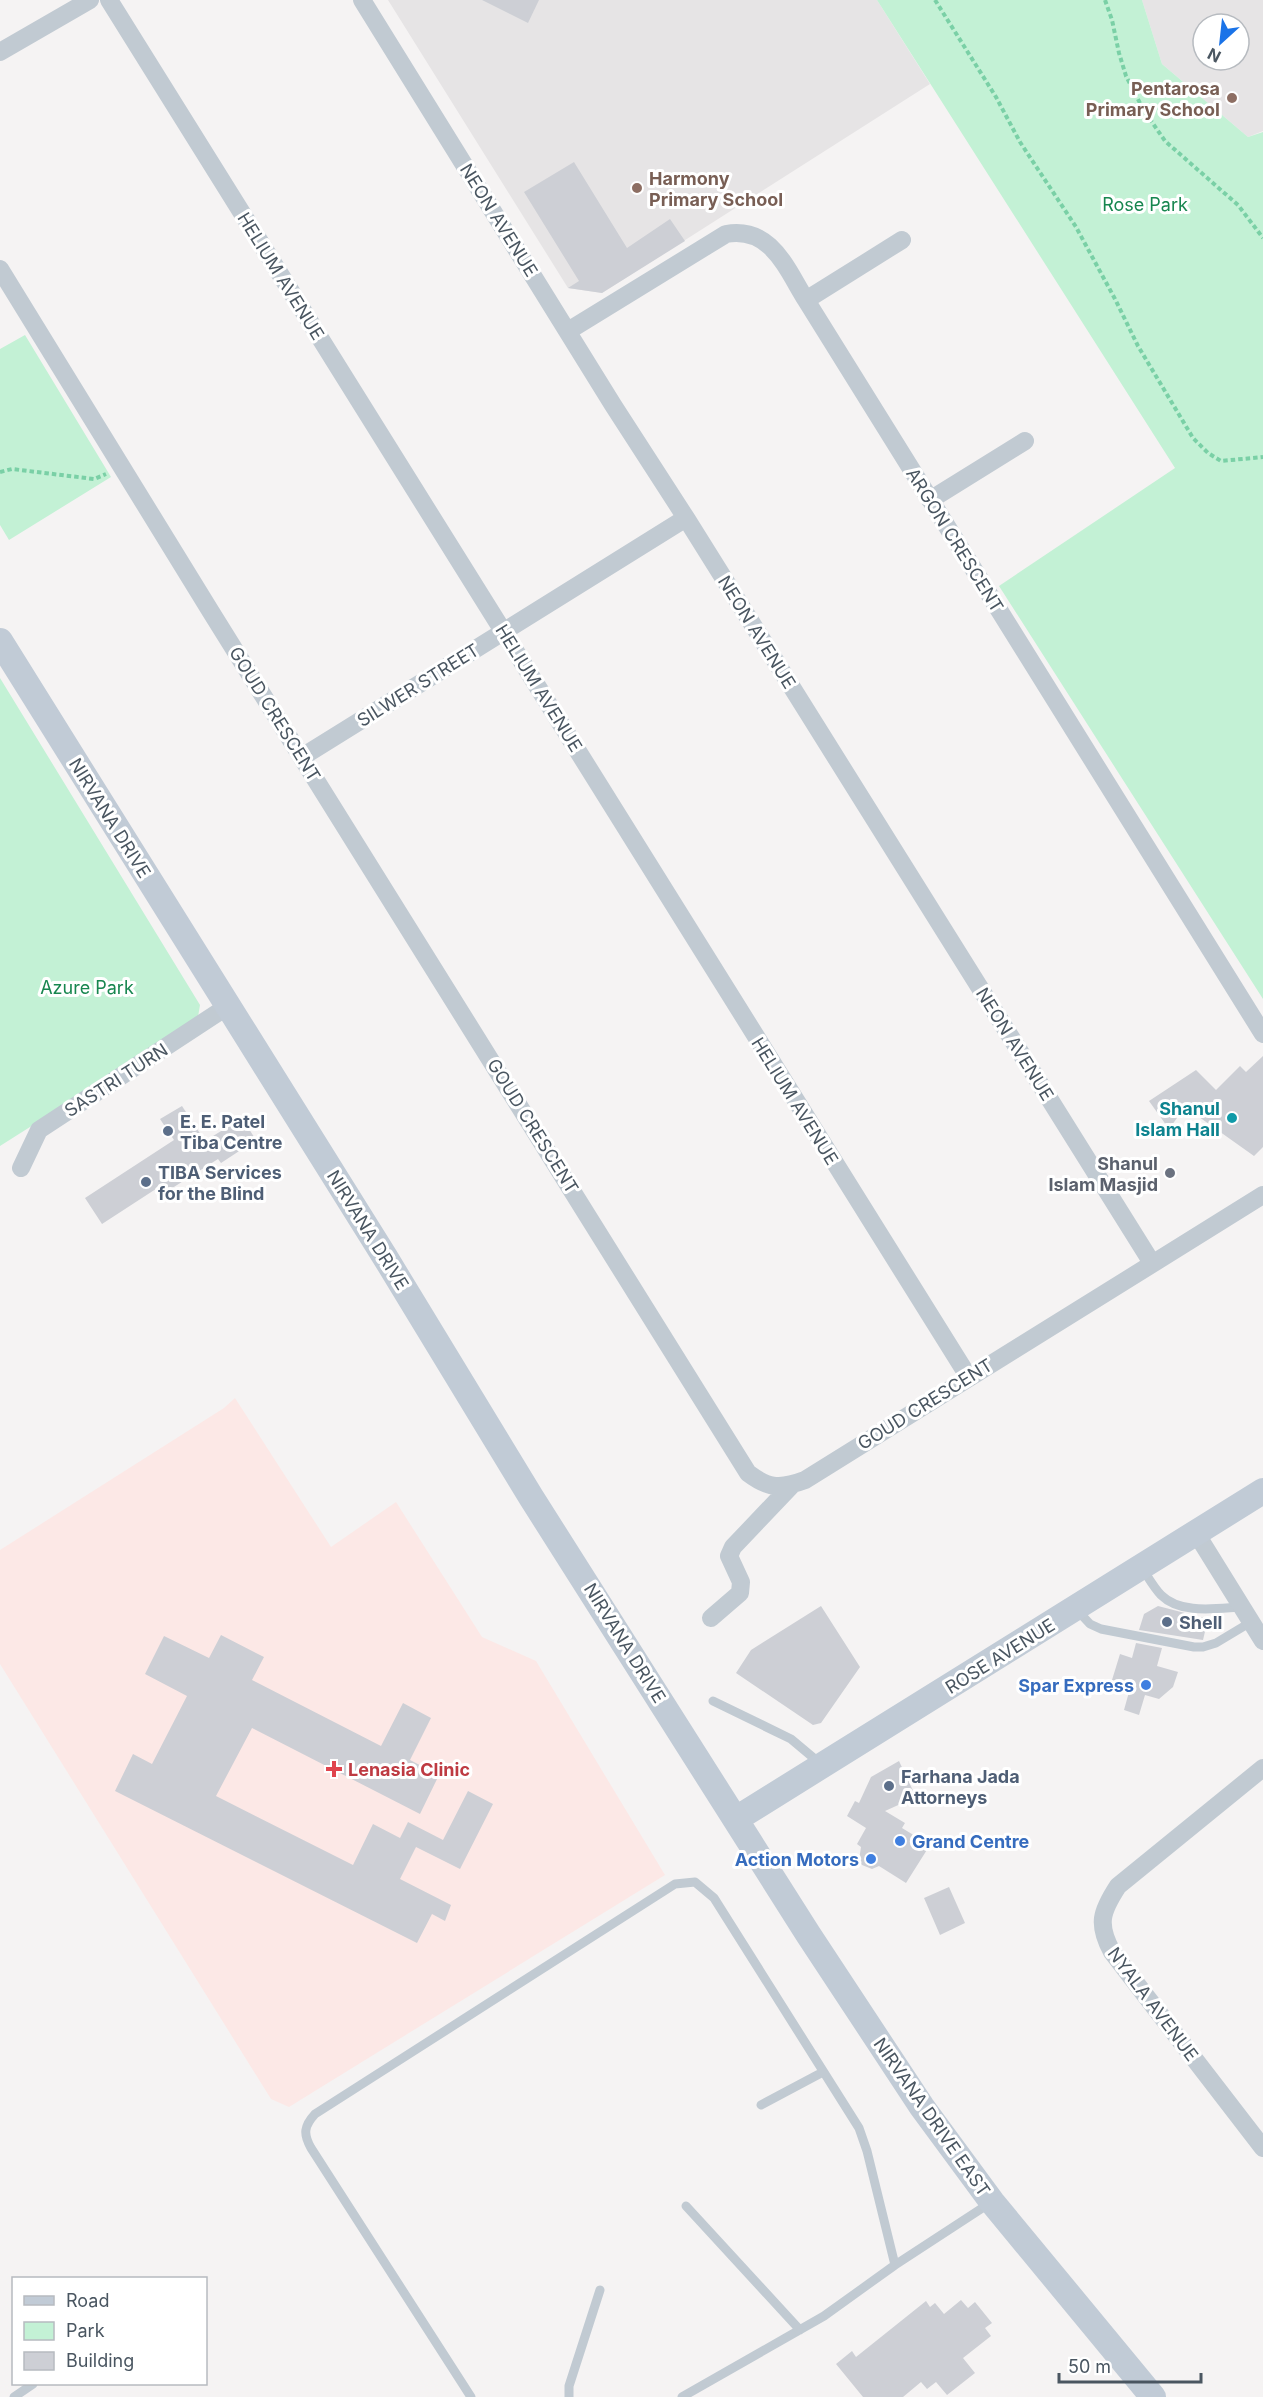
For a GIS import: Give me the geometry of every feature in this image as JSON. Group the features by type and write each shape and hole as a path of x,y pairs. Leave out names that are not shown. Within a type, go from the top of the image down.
{"main road":[{"name":"NIRVANA DRIVE","path":"0,641 531,1497 736,1819"},
{"name":"ROSE AVENUE","path":"736,1819 1263,1491"},
{"name":"NIRVANA DRIVE EAST","path":"736,1819 807,1934 922,2107 992,2202 1153,2397"}],"street":[{"path":"0,52 90,0"},
{"name":"HELIUM AVENUE","path":"109,0 968,1376"},
{"name":"NEON AVENUE","path":"362,0 1152,1263"},
{"name":"ARGON CRESCENT","path":"567,331 726,234 736,232 758,236 768,243 806,300 1263,1034"},
{"path":"806,300 902,240"},
{"name":"GOUD CRESCENT","path":"0,269 748,1473 761,1483 790,1486 805,1479 1263,1195"},
{"path":"930,500 1025,441"},
{"name":"SILWER STREET","path":"302,757 686,518"},
{"name":"SASTRI TURN","path":"21,1168 39,1130 228,1006"},
{"path":"711,1618 740,1593 741,1582 729,1556 733,1547 790,1486"},
{"path":"1197,1533 1263,1641"},
{"name":"NYALA AVENUE","path":"1263,1768 1118,1886 1107,1902 1102,1919 1103,1936 1112,1952 1263,2148"}],"lane":[{"path":"1142,1567 1161,1595 1170,1602 1198,1609 1247,1614"},
{"path":"1075,1609 1090,1624 1101,1629 1194,1647 1216,1644 1247,1614"},
{"path":"713,1701 791,1739 824,1766"},
{"path":"471,2397 308,2143 305,2128 315,2114 675,1884 695,1882 714,1898 859,2128 867,2151 895,2265"},
{"path":"761,2105 823,2072"},
{"path":"682,2397 824,2316 895,2265 992,2202"},
{"path":"686,2206 800,2330"},
{"path":"569,2397 569,2386 600,2290"},
{"path":"14,2397 32,2385"}],"path":[{"path":"935,0 996,97 1020,142 1076,227 1116,299 1138,346 1193,438 1208,453 1221,461 1263,457"},
{"path":"1105,0 1126,76 1143,109 1165,141 1238,205 1263,238"},
{"path":"0,472 12,469 94,479 123,468"}],"shaded area":[{"name":"Harmony Primary School","path":"388,0 877,0 930,84 602,293 568,288"},
{"name":"Pentarosa Primary School","path":"1142,0 1263,0 1263,131 1248,137 1162,64"},
{"name":"Lenasia Clinic","path":"235,1398 331,1547 396,1502 482,1637 536,1661 665,1875 289,2107 271,2099 0,1664 0,1550 224,1408"}],"green space":[{"name":"Rose Park","path":"877,0 1142,0 1162,64 1248,137 1263,132 1263,999 999,586 1175,468"},
{"path":"25,335 111,477 9,540 0,525 0,349"},
{"name":"Azure Park","path":"0,678 200,1005 198,1017 191,1025 0,1146"}],"building":[{"path":"482,0 539,0 528,23"},
{"path":"574,162 627,248 670,219 685,241 602,293 568,288 579,281 524,192"},
{"name":"Shanul Islam Hall","path":"1263,1056 1263,1147 1254,1156 1185,1107 1169,1129 1149,1101 1196,1070 1216,1090 1240,1066 1246,1072"},
{"path":"182,1106 205,1141 242,1118 256,1140 221,1163 218,1159 166,1192 162,1185 102,1224 85,1198 174,1140 160,1119"},
{"path":"821,1606 860,1667 821,1723 813,1725 736,1673 751,1650"},
{"path":"1158,1606 1208,1619 1203,1640 1139,1630 1144,1614"},
{"path":"221,1635 264,1657 252,1680 381,1746 403,1703 431,1718 410,1760 439,1775 420,1814 252,1728 216,1796 353,1865 373,1824 400,1838 408,1822 443,1840 468,1791 493,1804 460,1869 416,1847 400,1879 451,1905 445,1921 432,1914 417,1943 115,1791 133,1754 152,1764 187,1696 145,1674 164,1636 209,1658"},
{"name":"Spar Express","path":"1136,1643 1162,1648 1157,1666 1178,1672 1173,1687 1159,1699 1145,1695 1139,1715 1124,1710 1129,1692 1116,1688 1118,1682 1112,1680 1120,1654 1132,1658"},
{"path":"899,1761 916,1797 885,1811 905,1823 902,1828 930,1845 906,1883 879,1866 872,1869 862,1865 859,1860 861,1847 857,1844 866,1828 847,1816 855,1801 859,1803 871,1777"},
{"path":"949,1887 965,1923 940,1935 924,1898"},
{"path":"961,2300 968,2308 975,2302 992,2323 985,2328 991,2336 963,2358 975,2373 947,2395 936,2382 927,2389 921,2382 903,2397 863,2397 836,2364 852,2351 856,2357 926,2301 930,2307 935,2303 944,2314"}],"place":[{"name":"Pentarosa Primary School","path":"1232,98"},
{"name":"Harmony Primary School","path":"637,188"},
{"name":"Shanul Islam Hall","path":"1232,1118"},
{"name":"E. E. Patel Tiba Centre","path":"168,1131"},
{"name":"Shanul Islam Masjid","path":"1170,1173"},
{"name":"TIBA Services for the Blind","path":"146,1182"},
{"name":"Shell","path":"1167,1622"},
{"name":"Spar Express","path":"1146,1685"},
{"name":"Lenasia Clinic","path":"334,1769"},
{"name":"Farhana Jada Attorneys","path":"889,1786"},
{"name":"Grand Centre","path":"900,1841"},
{"name":"Action Motors","path":"871,1859"}]}
